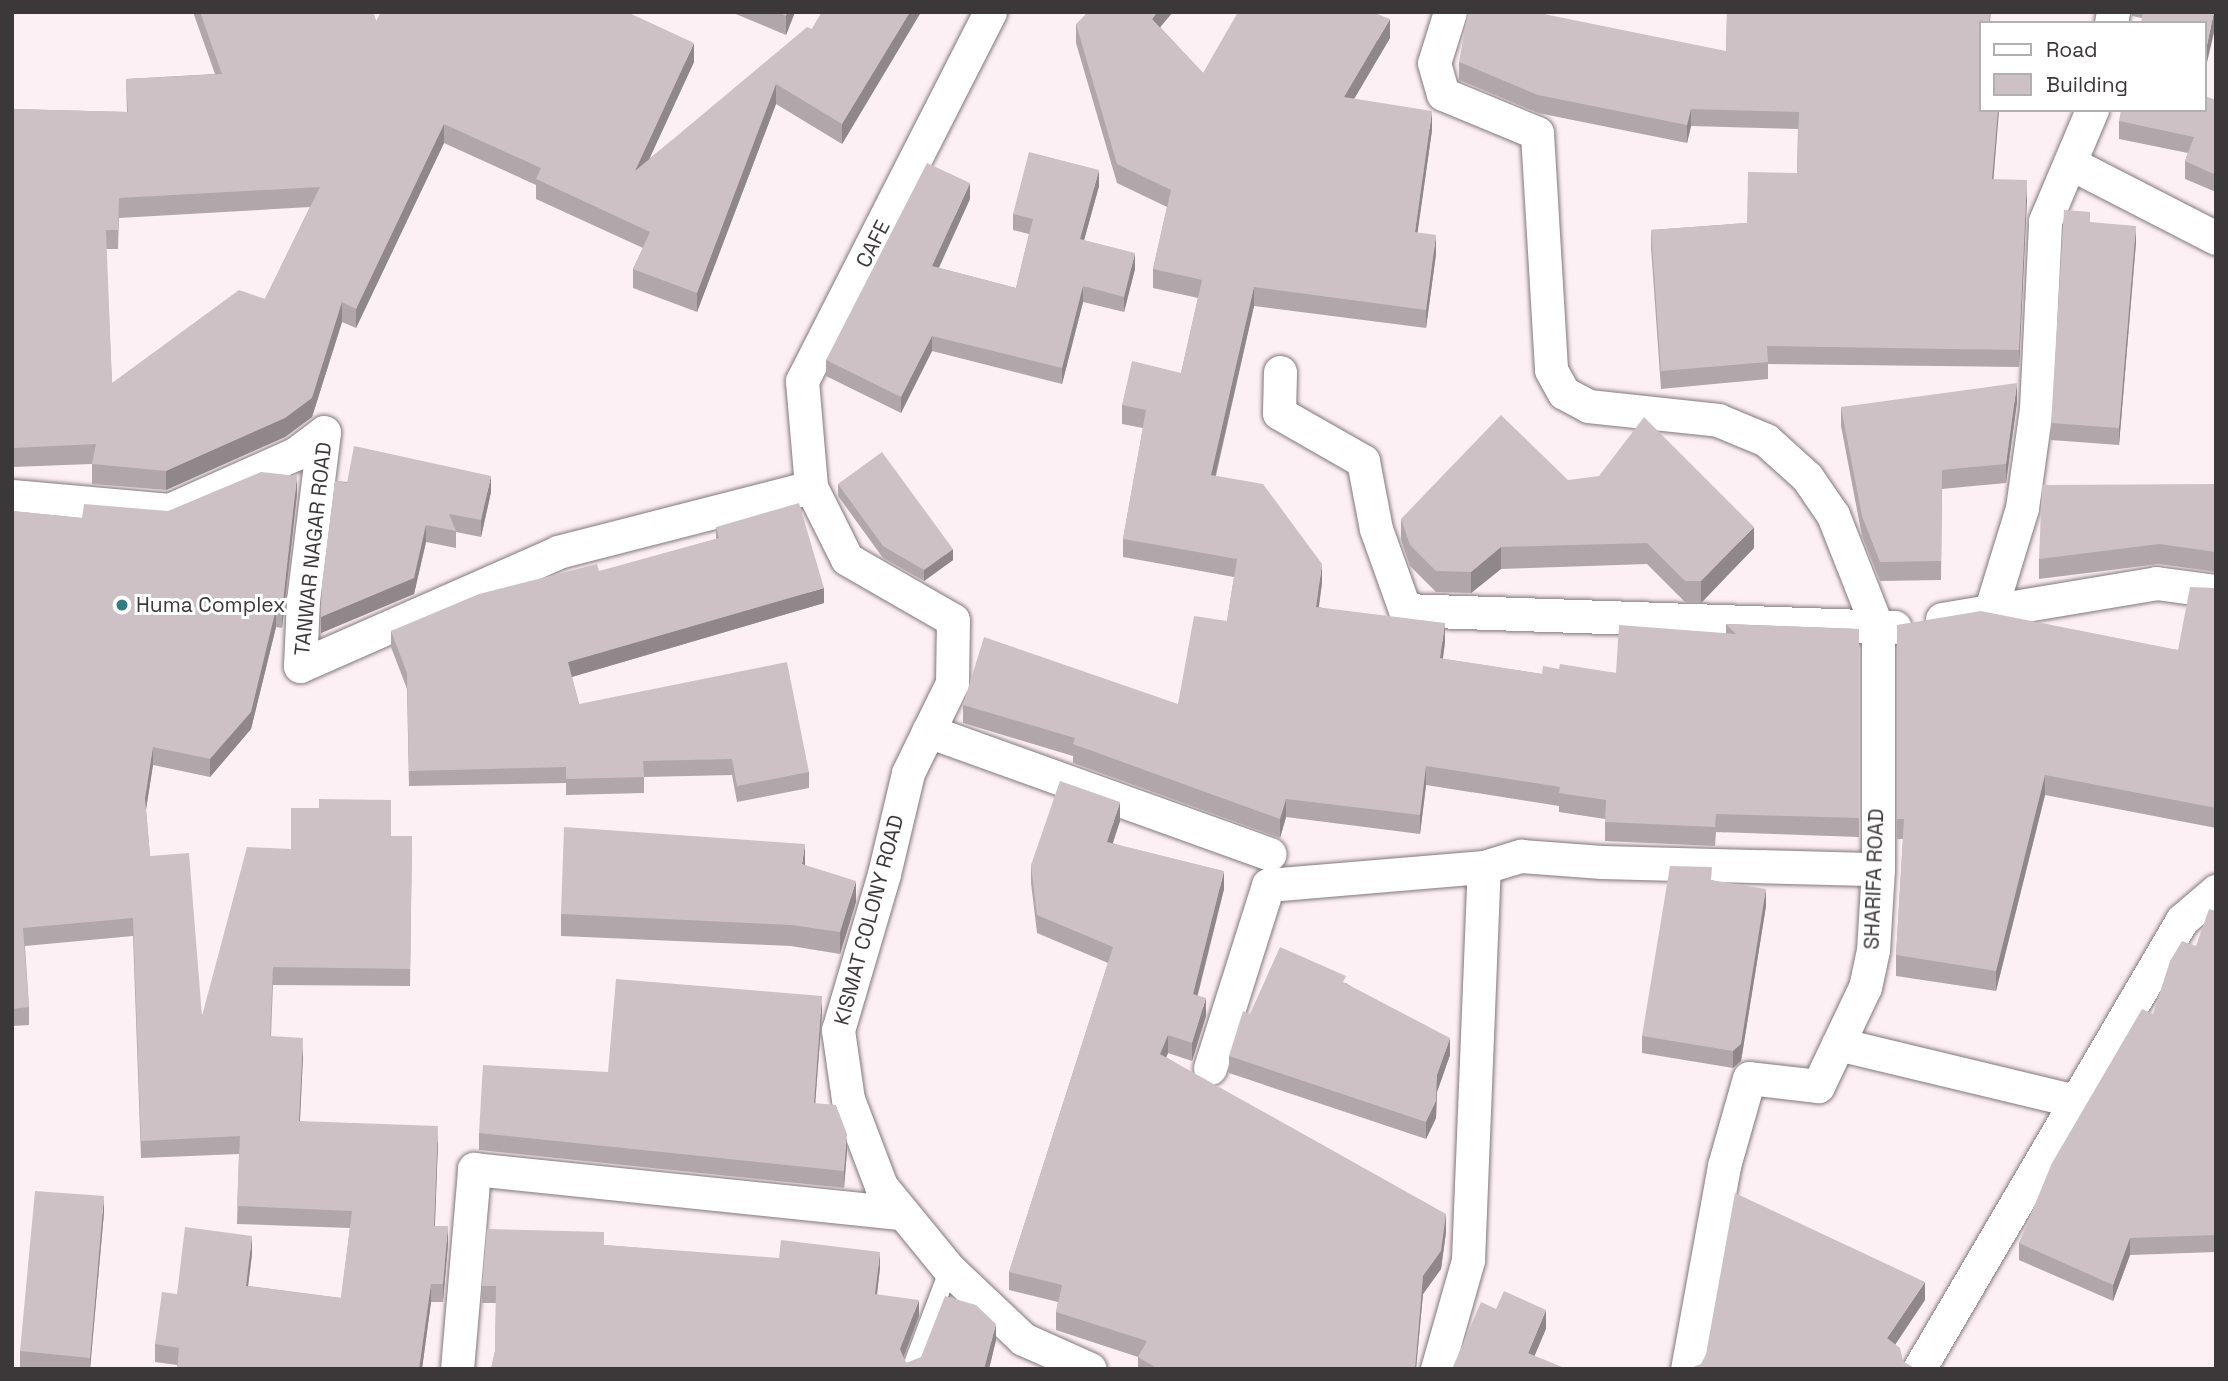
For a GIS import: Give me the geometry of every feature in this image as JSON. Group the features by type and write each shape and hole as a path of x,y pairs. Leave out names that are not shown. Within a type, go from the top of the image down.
{"street":[{"name":"CAFE","path":"811,487 802,381 990,12"},
{"path":"1450,12 1434,63 1443,94 1537,133 1551,370 1564,393 1588,406 1718,420 1766,440 1807,477 1833,515 1878,629"},
{"path":"1990,612 2016,533 2036,408 2045,221 2091,112"},
{"path":"2070,163 2216,238"},
{"path":"1280,372 1279,413 1363,461 1376,529 1405,611 1878,629 2156,583 2216,591"},
{"name":"TANWAR NAGAR ROAD","path":"12,495 169,510 295,454 324,432 303,600 300,666 558,552 811,487"},
{"name":"KISMAT COLONY ROAD","path":"811,487 847,559 953,620 951,683 908,773 884,874 838,1030 848,1099 881,1186 949,1269 1023,1339 1090,1369"},
{"name":"SHARIFA ROAD","path":"1686,1369 1724,1166 1749,1078 1818,1086 1865,987 1871,963 1878,869 1878,629"},
{"path":"928,731 1270,854"},
{"path":"1210,1068 1268,885 1484,867 1521,856 1602,862 1878,869"},
{"path":"1437,1369 1468,1260 1484,867"},
{"path":"1919,1369 2182,920 2216,891"},
{"path":"1838,1044 2076,1101"},
{"path":"457,1369 474,1169 903,1213"}],"lane":[{"path":"911,1369 949,1269"}],"building":[{"path":"200,12 373,12 376,21 381,12 627,12 694,43 635,171 807,27 812,29 822,12 910,12 842,124 776,84 697,293 633,269 650,232 536,179 541,168 444,124 356,309 342,302 312,398 285,418 166,471 92,464 96,444 12,448 12,109 128,112 126,79 222,74","holes":["320,187 265,299 239,290 112,383 106,230 118,230 119,198"]},
{"path":"1088,12 1157,12 1152,19 1203,73 1238,12 1372,12 1390,19 1344,97 1432,111 1415,232 1436,235 1426,310 1254,287 1211,475 1263,484 1322,564 1316,607 1445,623 1440,658 1542,674 1543,666 1559,669 1560,664 1616,673 1619,625 1736,634 1726,624 1859,629 1859,818 1716,814 1715,827 1605,822 1606,800 1559,793 1560,787 1426,766 1420,815 1286,799 1280,819 1073,744 1075,738 963,705 984,637 1178,704 1194,616 1227,621 1237,559 1123,539 1146,410 1122,405 1132,361 1181,373 1202,280 1153,269 1171,190 1117,164 1076,24"},
{"path":"1468,12 1534,12 1726,51 1727,12 1990,12 1989,21 1980,21 1980,112 1998,112 1992,179 2027,180 2019,350 1767,346 1768,362 1661,371 1651,230 1747,223 1748,172 1797,173 1799,112 1691,109 1687,125 1538,95 1459,62"},
{"path":"2143,12 2214,12 2207,45 2207,21 2141,21"},
{"path":"2207,97 2216,100 2216,175 2185,161 2194,137 2119,121 2121,112 2207,112"},
{"path":"1029,152 1099,170 1080,239 1135,253 1124,297 1083,286 1062,368 932,336 901,397 826,360 927,163 970,183 932,266 1016,288 1033,219 1013,214"},
{"path":"2064,210 2090,212 2090,222 2136,226 2119,428 2051,423"},
{"path":"2017,383 2006,464 1942,470 1941,561 1880,562 1862,516 1841,407"},
{"path":"1501,415 1568,480 1599,476 1644,417 1754,527 1701,581 1685,581 1647,543 1501,547 1471,572 1436,571 1410,545 1401,519"},
{"path":"354,446 491,476 481,520 449,514 456,531 426,525 414,578 321,617 322,585 335,481 347,483"},
{"path":"882,452 953,549 924,570 883,546 838,484"},
{"path":"261,472 297,476 282,610 276,609 251,712 210,759 153,747 145,798 150,856 189,853 202,1016 247,847 291,849 291,808 319,808 319,799 391,800 391,836 412,836 410,969 273,967 270,1036 303,1038 299,1121 438,1126 434,1226 448,1226 443,1284 431,1284 419,1369 177,1369 179,1348 155,1344 162,1292 177,1294 185,1227 252,1236 246,1286 341,1298 352,1211 237,1206 240,1136 141,1141 133,918 23,928 29,1007 12,1009 12,511 82,518 84,504 168,511"},
{"path":"2216,484 2216,552 2159,544 2039,559 2042,485"},
{"path":"799,503 824,588 568,662 579,704 787,662 809,772 737,786 732,759 643,761 644,777 566,779 566,767 409,771 407,673 391,631 479,594 597,564 599,571 719,538 716,527"},
{"path":"2190,587 2216,588 2216,808 2045,775 1996,971 1896,955 1904,819 1897,819 1897,625 1981,611 2178,650"},
{"path":"1060,781 1120,802 1107,842 1224,871 1193,994 1206,998 1192,1043 1168,1035 1160,1054 1446,1214 1441,1251 1423,1276 1415,1369 1158,1369 1138,1357 1147,1341 1056,1312 1062,1285 1009,1272 1113,947 1037,915 1031,865"},
{"path":"564,827 805,844 802,864 856,881 840,932 791,925 561,914"},
{"path":"1670,866 1712,867 1711,880 1766,889 1741,1044 1733,1051 1642,1036"},
{"path":"2209,909 2216,911 2216,1235 2130,1238 2113,1285 2019,1243 2052,1163 2142,1009 2153,1014 2170,961 2182,941 2196,946"},
{"path":"1280,947 1346,976 1343,982 1450,1038 1437,1075 1436,1101 1426,1122 1229,1056 1243,1011 1250,1014"},
{"path":"616,979 822,996 814,1103 836,1105 847,1134 844,1171 479,1133 483,1065 608,1072"},
{"path":"35,1191 104,1196 90,1358 20,1351"},
{"path":"1735,1193 1925,1282 1887,1338 1900,1348 1903,1361 1916,1369 1688,1369 1701,1364 1706,1354"},
{"path":"487,1229 604,1232 604,1245 779,1258 781,1240 880,1252 875,1294 919,1300 900,1349 906,1363 921,1357 945,1296 976,1305 996,1324 984,1369 491,1369 495,1351 496,1286 482,1286"},
{"path":"1504,1291 1546,1310 1528,1353 1567,1369 1452,1369 1481,1302 1496,1309"}],"place":[{"name":"Huma Complex","path":"122,605"}]}
